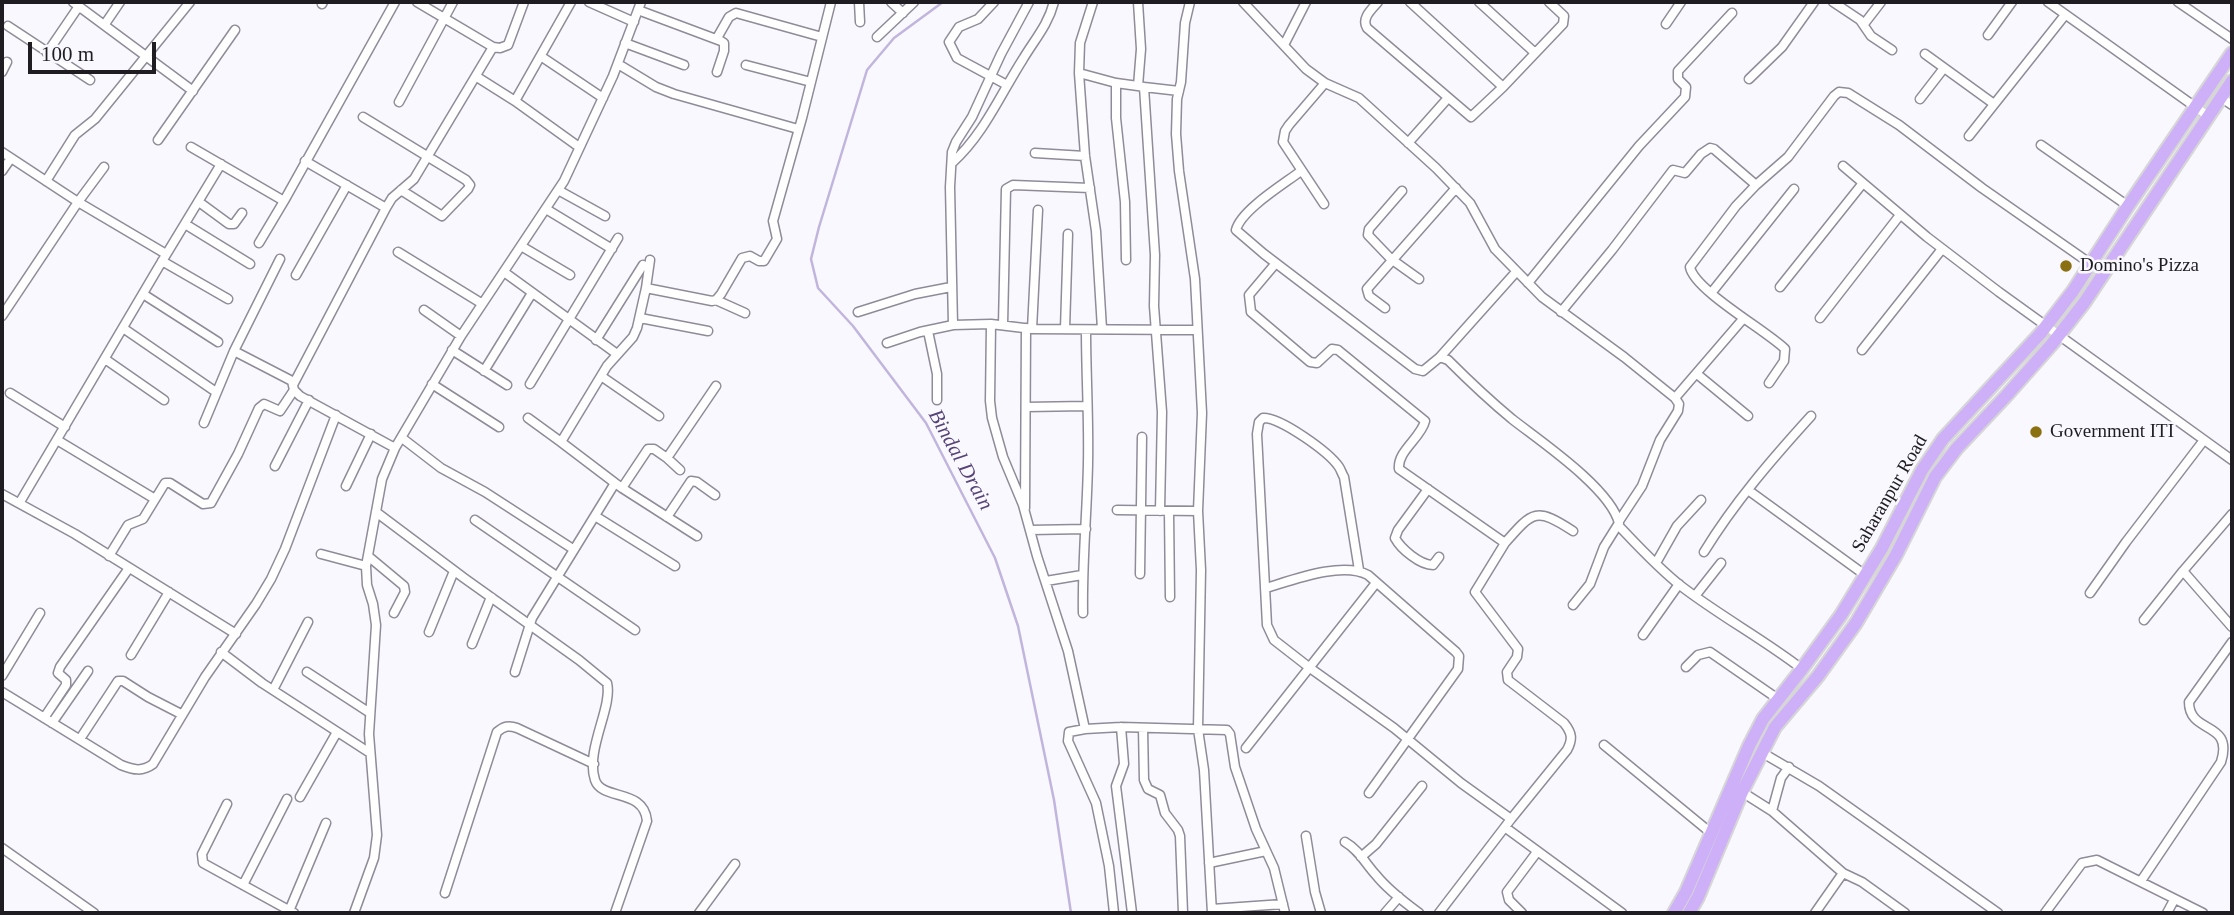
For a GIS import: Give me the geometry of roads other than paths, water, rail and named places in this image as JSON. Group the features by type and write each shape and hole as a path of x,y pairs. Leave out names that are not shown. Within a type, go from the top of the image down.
{"main road":[{"name":"Saharanpur Road","path":"1689,913 1712,833 1763,719 1802,669 1865,575 1922,470 1943,439 2046,326 2091,264 2232,53"},
{"name":"Saharanpur Road","path":"1674,913 1692,895 1774,727 1818,676 1856,623 1896,555 1935,477 1957,448 2006,396 2084,303 2232,81"}],"street":[{"path":"105,24 120,2"},
{"path":"46,181 75,135 95,119 190,2"},
{"path":"259,243 395,2"},
{"path":"417,2 493,47 500,48 508,45 523,2"},
{"path":"399,102 453,2"},
{"path":"515,101 542,57 570,2"},
{"path":"590,2 634,22"},
{"path":"716,300 742,258 750,256 764,261 777,239 773,220 831,2"},
{"path":"859,2 860,22"},
{"path":"891,2 903,13"},
{"path":"877,37 914,2"},
{"path":"993,2 978,19 959,27 949,42 957,58 1007,85"},
{"path":"953,325 950,187 954,146 967,128 1029,2"},
{"path":"952,163 986,123 1042,32 1054,2"},
{"path":"1093,2 1080,43 1079,73 1085,156 1096,232 1102,329"},
{"path":"1138,2 1141,87 1155,255 1156,330 1170,597"},
{"path":"1188,2 1176,134 1195,279 1202,414 1198,729 1204,770 1212,911 1245,910 1283,904"},
{"path":"1243,2 1306,69 1325,83 1359,98 1471,203 1495,249 1516,272 1561,312 1624,357 1679,404 1678,411 1660,440 1642,486 1604,548 1590,584 1573,605"},
{"path":"1284,45 1306,2"},
{"path":"1378,2 1366,18 1367,28 1471,117 1503,87 1564,20 1562,13 1549,2"},
{"path":"1410,2 1503,87"},
{"path":"1479,2 1534,52"},
{"path":"1666,24 1681,2"},
{"path":"1749,79 1782,47 1814,2"},
{"path":"1833,2 1864,24 1871,36 1892,50"},
{"path":"1864,24 1881,2"},
{"path":"1988,35 2012,2"},
{"path":"2048,2 2208,116"},
{"path":"2178,2 2232,39"},
{"path":"47,53 76,4 193,90"},
{"path":"354,913 376,848 377,835 370,752 376,625 367,585 366,566 382,479 396,448 461,335 558,190 603,98 640,6 724,43 716,72"},
{"path":"717,38 729,17 736,13 822,37"},
{"path":"1528,283 1639,146 1685,97 1686,87 1678,79 1678,71 1731,13"},
{"path":"1969,136 2066,15"},
{"path":"8,26 90,80"},
{"path":"158,140 235,30"},
{"path":"625,43 684,65"},
{"path":"109,556 128,525 144,519 167,482 203,504 211,503 259,408 264,404 280,411 386,208 392,198 411,183 493,47"},
{"path":"1925,54 1994,104"},
{"path":"542,57 603,98"},
{"path":"2,72 7,62"},
{"path":"618,64 656,87 674,94 798,129"},
{"path":"746,65 811,82"},
{"path":"1920,99 1944,68"},
{"path":"1079,73 1116,83 1179,91"},
{"path":"477,76 579,147"},
{"path":"1116,83 1116,118 1125,202 1126,260"},
{"path":"1324,204 1284,146 1283,137 1289,125 1325,83"},
{"path":"1769,383 1784,360 1785,349 1743,319 1693,276 1690,271 1691,264 1725,219 1756,185 1788,157 1836,93 1844,91 1899,125 1982,188 2091,264"},
{"path":"2220,97 2232,105"},
{"path":"1408,143 1448,98"},
{"path":"363,117 466,180 470,186 442,216 401,190"},
{"path":"2041,145 2128,206"},
{"path":"191,147 284,201"},
{"path":"1561,312 1673,170 1685,173 1701,154 1710,148 1756,185"},
{"path":"2,152 228,299"},
{"path":"1035,153 1085,156"},
{"path":"2,171 11,158"},
{"path":"305,161 386,208"},
{"path":"20,502 221,164"},
{"path":"1843,166 1942,249 2232,460"},
{"path":"2,316 104,167"},
{"path":"1301,171 1249,212 1236,226 1238,234 1415,369 1423,371 1440,357 1516,272"},
{"path":"1780,287 1863,183"},
{"path":"296,275 347,185"},
{"path":"1003,326 1006,189 1013,185 1090,188"},
{"path":"1385,308 1369,296 1367,289 1455,188"},
{"path":"1712,292 1794,189"},
{"path":"558,190 605,215"},
{"path":"1402,191 1368,232 1391,259 1419,279"},
{"path":"199,202 229,224 234,223 242,213"},
{"path":"546,209 612,249"},
{"path":"1025,514 1029,328 1038,210"},
{"path":"1820,318 1900,215"},
{"path":"185,224 250,264"},
{"path":"1065,328 1068,234"},
{"path":"530,384 618,238"},
{"path":"521,246 570,275"},
{"path":"1861,350 1942,249"},
{"path":"398,252 481,303"},
{"path":"204,423 234,351 280,259"},
{"path":"561,442 601,376 633,337 646,288 647,262 596,340"},
{"path":"1276,263 1248,295 1251,312 1310,362 1317,363 1332,349 1338,350 1422,417 1425,425 1399,459 1401,471 1505,543"},
{"path":"503,272 617,354"},
{"path":"859,312 915,294 951,287"},
{"path":"646,288 706,301 716,300 745,313"},
{"path":"484,370 532,293"},
{"path":"143,294 218,342"},
{"path":"424,310 461,335"},
{"path":"640,318 708,331"},
{"path":"1675,398 1743,319"},
{"path":"887,343 953,325 991,324 1086,330 1197,330"},
{"path":"991,324 990,410 1003,457 1025,514 1069,651 1085,729"},
{"path":"123,328 216,392"},
{"path":"1083,613 1082,575 1088,459 1086,330"},
{"path":"928,331 937,374 937,400"},
{"path":"452,350 507,385"},
{"path":"234,351 292,381 293,387 309,400 396,448"},
{"path":"1440,357 1448,360 1500,409 1588,481 1606,501 1618,523 1678,584 1767,642 1802,669"},
{"path":"105,359 164,400"},
{"path":"1698,374 1748,415"},
{"path":"601,376 659,416"},
{"path":"432,384 499,427"},
{"path":"667,458 716,386"},
{"path":"10,393 65,427"},
{"path":"275,466 309,400"},
{"path":"1026,407 1086,406"},
{"path":"2,692 121,765 133,770 145,770 153,764 220,652 256,604 285,549 337,415"},
{"path":"1704,552 1748,490 1811,416"},
{"path":"528,418 618,485 697,536"},
{"path":"1359,570 1344,477 1339,467 1320,449 1276,420 1263,418 1257,428 1269,632 1274,640 1310,668 1511,819"},
{"path":"346,486 371,434"},
{"path":"1140,574 1142,437"},
{"path":"402,438 441,468 485,492 573,549"},
{"path":"57,440 155,499"},
{"path":"2090,593 2204,440"},
{"path":"515,672 529,625 573,549 618,485 648,449 654,449 680,470"},
{"path":"667,517 691,481 715,495"},
{"path":"1428,489 1395,538 1423,563 1433,565 1439,557"},
{"path":"1748,490 1865,575"},
{"path":"2,494 20,502 236,634"},
{"path":"1656,563 1677,526 1701,500"},
{"path":"1117,510 1199,511"},
{"path":"376,512 607,683 597,737 595,780 600,787 629,797 641,805 647,816 646,827 615,913"},
{"path":"2144,620 2232,514"},
{"path":"595,516 675,566"},
{"path":"1439,913 1567,750 1572,737 1564,723 1508,680 1507,672 1517,657 1518,649 1475,592 1505,543 1527,518 1550,516 1573,531"},
{"path":"475,520 635,630"},
{"path":"1030,530 1086,529"},
{"path":"321,555 366,566"},
{"path":"368,556 404,586 405,592 394,613"},
{"path":"1695,596 1721,563"},
{"path":"48,720 66,685 66,680 58,673 60,667 129,568"},
{"path":"1266,588 1300,577 1349,569 1359,570 1457,652 1458,669 1369,793"},
{"path":"429,632 454,571"},
{"path":"2183,571 2232,627"},
{"path":"1046,581 1082,575"},
{"path":"1246,748 1376,583"},
{"path":"1643,635 1678,584"},
{"path":"131,656 169,592"},
{"path":"472,644 491,597"},
{"path":"2,677 40,613"},
{"path":"273,690 308,622"},
{"path":"2141,881 2226,751 2227,742 2223,736 2194,717 2189,711 2189,702 2232,642"},
{"path":"220,652 273,690 370,752"},
{"path":"1686,667 1698,655 1710,652 1778,699"},
{"path":"48,720 88,671"},
{"path":"307,672 370,713"},
{"path":"80,739 115,683 120,680 181,714"},
{"path":"445,893 497,732 502,727 517,728 594,766"},
{"path":"1121,727 1124,764 1116,786 1132,913"},
{"path":"1114,913 1109,866 1096,803 1068,741 1069,732 1121,727 1227,730 1235,767 1250,812 1275,868 1285,913"},
{"path":"1143,728 1144,780 1148,789 1160,795 1165,813 1180,836 1183,913"},
{"path":"300,797 337,732"},
{"path":"1604,745 1712,833"},
{"path":"1760,752 1789,767 1859,813 1998,913"},
{"path":"1772,811 1781,778 1789,767"},
{"path":"1361,857 1376,844 1422,786"},
{"path":"1742,792 1772,811 1843,873 1862,882 1904,913"},
{"path":"243,885 287,799"},
{"path":"228,804 201,859 205,866 291,912 326,823"},
{"path":"1506,828 1622,913"},
{"path":"1306,836 1321,913"},
{"path":"1345,842 1357,850 1384,884 1419,913"},
{"path":"2,848 94,913"},
{"path":"1209,863 1266,851"},
{"path":"1522,913 1508,901 1507,892 1537,852"},
{"path":"2045,913 2076,870 2089,860 2103,861 2203,913"},
{"path":"699,913 735,864"},
{"path":"1815,913 1843,873"},
{"path":"1385,913 1399,897"},
{"path":"2167,913 2174,900"}],"waterway":[{"name":"Bindal Drain","path":"943,2 894,38 867,70 811,259 818,288 853,326 926,423 995,558 1018,626 1054,800 1071,913"}],"place":[{"name":"Domino's Pizza","path":"2066,266"},
{"name":"Government ITI","path":"2036,432"}]}
